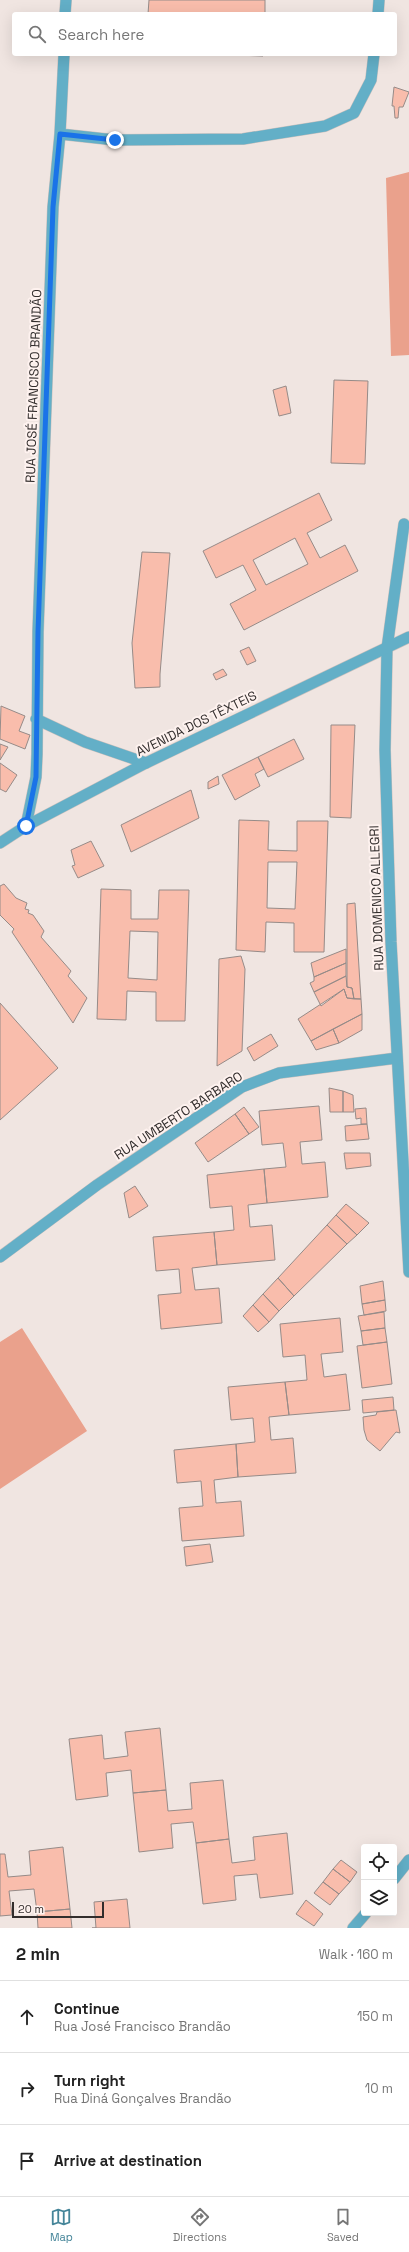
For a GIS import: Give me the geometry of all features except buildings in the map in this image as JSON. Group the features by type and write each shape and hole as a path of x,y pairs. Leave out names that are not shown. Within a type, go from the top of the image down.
{"street":[{"path":"66,0 66,12"},
{"path":"378,12 379,0"},
{"name":"RUA JOSÉ FRANCISCO BRANDÃO","path":"26,826 36,777 36,719 53,207 60,134 64,56"},
{"path":"60,134 115,140 242,139 325,126 354,113 371,80 374,56"},
{"name":"RUA DOMENICO ALLEGRI","path":"404,524 388,648 384,750 397,1058 409,1272"},
{"name":"AVENIDA DOS TÊXTEIS","path":"0,843 26,826 146,763 409,637"},
{"path":"36,719 85,742 146,763"},
{"name":"RUA UMBERTO BARBARO","path":"0,1257 97,1185 242,1087 279,1072 397,1058"},
{"path":"397,1875 409,1860"},
{"path":"353,1928 363,1916"}],"shaded area":[{"path":"409,172 409,355 391,356 386,178"},
{"path":"22,1328 87,1431 0,1489 0,1342"}],"route":[{"path":"26,826 36,777 38,632 53,207 60,134 115,140"}]}
